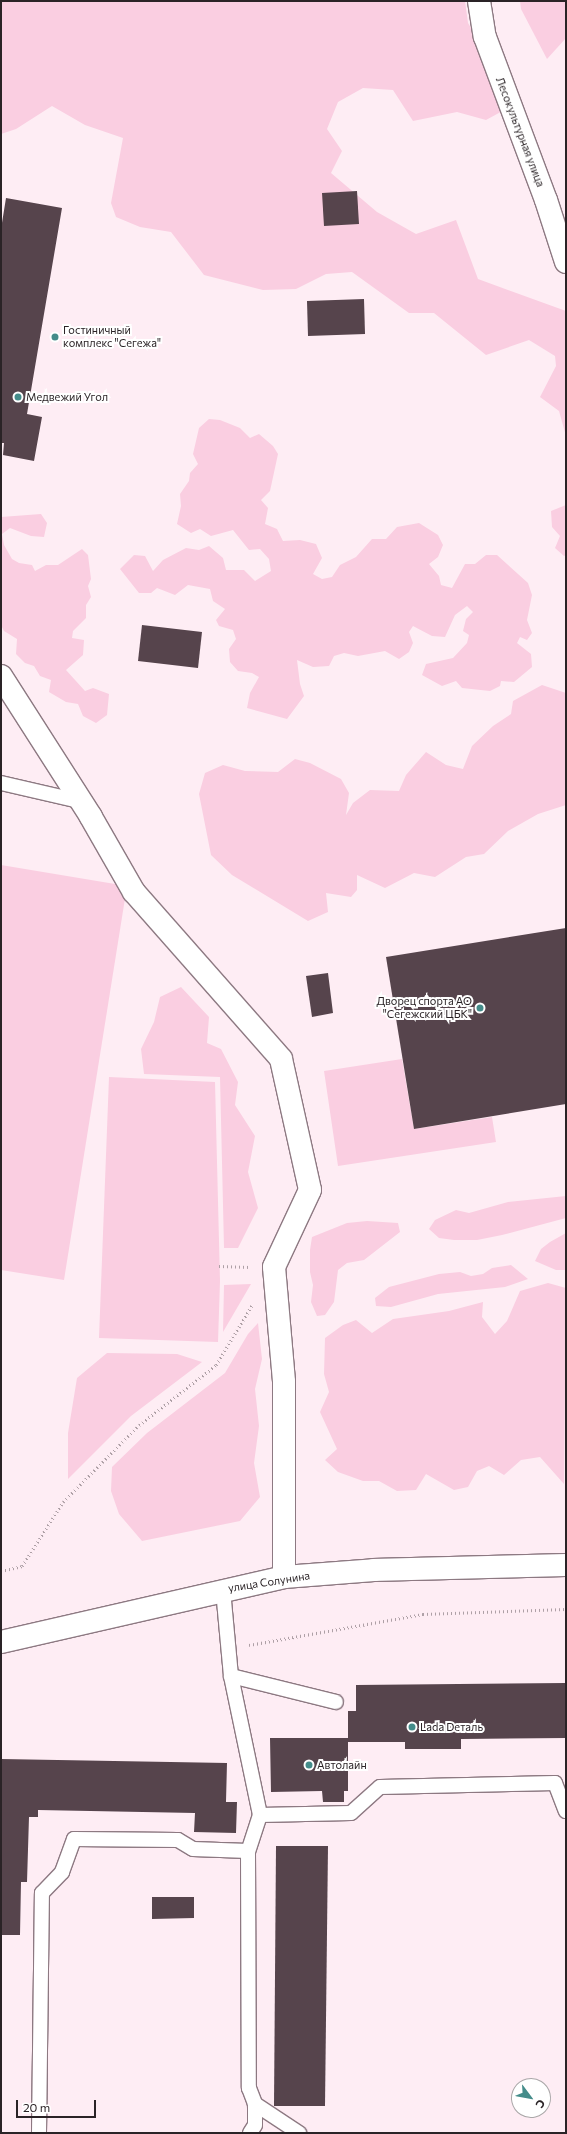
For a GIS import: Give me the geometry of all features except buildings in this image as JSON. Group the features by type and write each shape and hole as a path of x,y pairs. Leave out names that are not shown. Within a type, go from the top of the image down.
{"street":[{"name":"Лесокультурная улица","path":"479,1 485,37 546,200 566,262"},
{"path":"1,676 79,800 134,892 281,1059 310,1190 274,1267 284,1382 284,1577"},
{"name":"улица Солунина","path":"1,1642 284,1577 374,1570 566,1565"}],"lane":[{"path":"1,783 79,800"},
{"path":"223,1590 232,1676 260,1815 248,1851 249,2088 255,2104 255,2125 250,2133"},
{"path":"232,1676 336,1702"},
{"path":"260,1815 351,1813 380,1787 555,1783 566,1811"},
{"path":"39,2133 42,1893 62,1872 74,1839 178,1840 193,1849 248,1851"},
{"path":"255,2104 299,2133"}],"path":[{"path":"219,1266 274,1267"},
{"path":"1,1571 22,1566 63,1502 139,1425 216,1365 255,1300"},
{"path":"228,1649 423,1614 566,1609"}],"shaded area":[{"path":"1,1 465,1 468,23 494,66 508,108 486,120 457,112 413,121 393,90 363,88 338,102 327,129 342,151 331,173 377,212 416,234 456,220 478,279 566,311 566,436 559,411 540,397 556,366 555,356 529,340 486,355 434,313 409,313 352,272 326,274 296,289 263,290 204,275 171,232 140,227 116,217 111,203 123,138 85,125 52,106 16,129 1,134"},
{"path":"520,1 566,1 566,38 547,59 521,9"},
{"path":"209,419 220,420 240,428 250,438 259,434 273,446 278,454 270,491 261,500 268,508 265,524 277,529 283,541 300,540 316,544 322,558 313,574 322,579 332,577 340,565 356,557 372,539 386,539 397,527 419,523 438,535 443,545 438,557 429,564 439,576 441,585 452,588 465,564 475,564 486,555 497,555 528,583 532,595 527,620 532,633 527,640 520,637 517,643 531,654 532,667 514,682 501,681 500,686 490,691 462,688 456,681 442,686 422,675 426,664 453,658 467,643 469,635 463,631 466,619 473,612 467,606 455,615 445,637 432,636 413,626 409,632 413,643 409,652 399,659 385,651 358,656 344,653 334,656 329,666 313,667 297,660 300,684 304,696 287,719 247,708 250,693 259,677 252,673 238,671 230,662 229,649 236,639 233,630 219,626 216,620 225,609 213,601 210,589 188,585 175,595 157,588 151,593 139,593 120,569 134,555 145,556 153,571 163,560 186,548 199,550 209,546 223,558 226,570 244,570 255,581 271,571 269,559 260,549 249,550 233,530 211,536 200,529 191,533 177,524 181,506 180,494 189,481 190,473 198,464 193,454 199,428"},
{"path":"566,505 566,555 564,556 555,548 560,536 552,527 551,511"},
{"path":"41,514 47,523 44,537 31,536 10,528 2,534 4,545 12,559 19,563 32,565 35,571 46,565 58,565 82,549 88,555 91,579 88,586 91,597 86,605 86,618 73,631 72,638 84,640 83,655 66,670 85,691 93,688 109,694 107,715 96,723 83,716 78,704 66,702 49,692 51,680 40,676 34,666 25,663 16,654 17,639 4,631 1,625 1,517"},
{"path":"542,685 566,693 566,805 538,814 508,831 484,854 466,857 435,877 414,873 385,888 357,875 357,890 351,897 326,893 328,912 308,921 232,875 211,855 199,794 205,773 223,765 245,771 278,772 295,759 310,763 341,779 349,793 346,815 353,803 370,790 399,791 406,775 426,752 446,765 463,769 472,746 493,726 511,714 513,701"},
{"path":"1,865 127,886 64,1280 1,1270"},
{"path":"181,987 209,1017 207,1043 221,1049 238,1082 235,1105 255,1136 248,1172 258,1208 238,1248 224,1248 220,1077 144,1074 141,1049 154,1022 160,997"},
{"path":"402,1059 414,1129 492,1117 496,1142 338,1166 324,1071"},
{"path":"109,1077 215,1082 220,1281 218,1342 99,1338"},
{"path":"566,1196 566,1218 502,1235 477,1240 454,1240 439,1238 429,1229 435,1220 456,1210 469,1213 508,1202"},
{"path":"367,1221 398,1223 400,1232 364,1260 347,1263 338,1270 334,1302 325,1315 317,1316 311,1302 313,1285 310,1272 310,1250 312,1237 347,1223"},
{"path":"566,1233 566,1270 556,1270 535,1261 541,1249"},
{"path":"511,1265 528,1279 505,1287 438,1294 391,1307 376,1306 375,1298 389,1287 439,1274 460,1272 471,1276 483,1274 492,1268"},
{"path":"548,1283 566,1288 564,1484 540,1457 521,1460 504,1475 489,1466 477,1471 468,1487 454,1490 426,1474 416,1490 397,1491 379,1481 363,1481 338,1472 325,1460 337,1449 320,1412 329,1392 324,1374 325,1338 343,1325 356,1320 372,1333 393,1319 449,1311 483,1302 482,1317 495,1334 507,1321 520,1291"},
{"path":"251,1284 223,1332 224,1285"},
{"path":"258,1323 262,1359 255,1389 259,1426 254,1463 260,1497 240,1521 142,1541 119,1514 111,1491 112,1467 147,1433 225,1373 248,1334"},
{"path":"107,1353 177,1354 202,1362 131,1416 68,1479 68,1433 77,1378"}],"place":[{"name":"Гостиничный комплекс \"Сегежа\"","path":"55,337"},
{"name":"Медвежий Угол","path":"18,397"},
{"name":"Дворец спорта АО \"Сегежский ЦБК\"","path":"480,1008"},
{"name":"Lada Dеталь","path":"412,1727"},
{"name":"Автолайн","path":"309,1765"}]}
